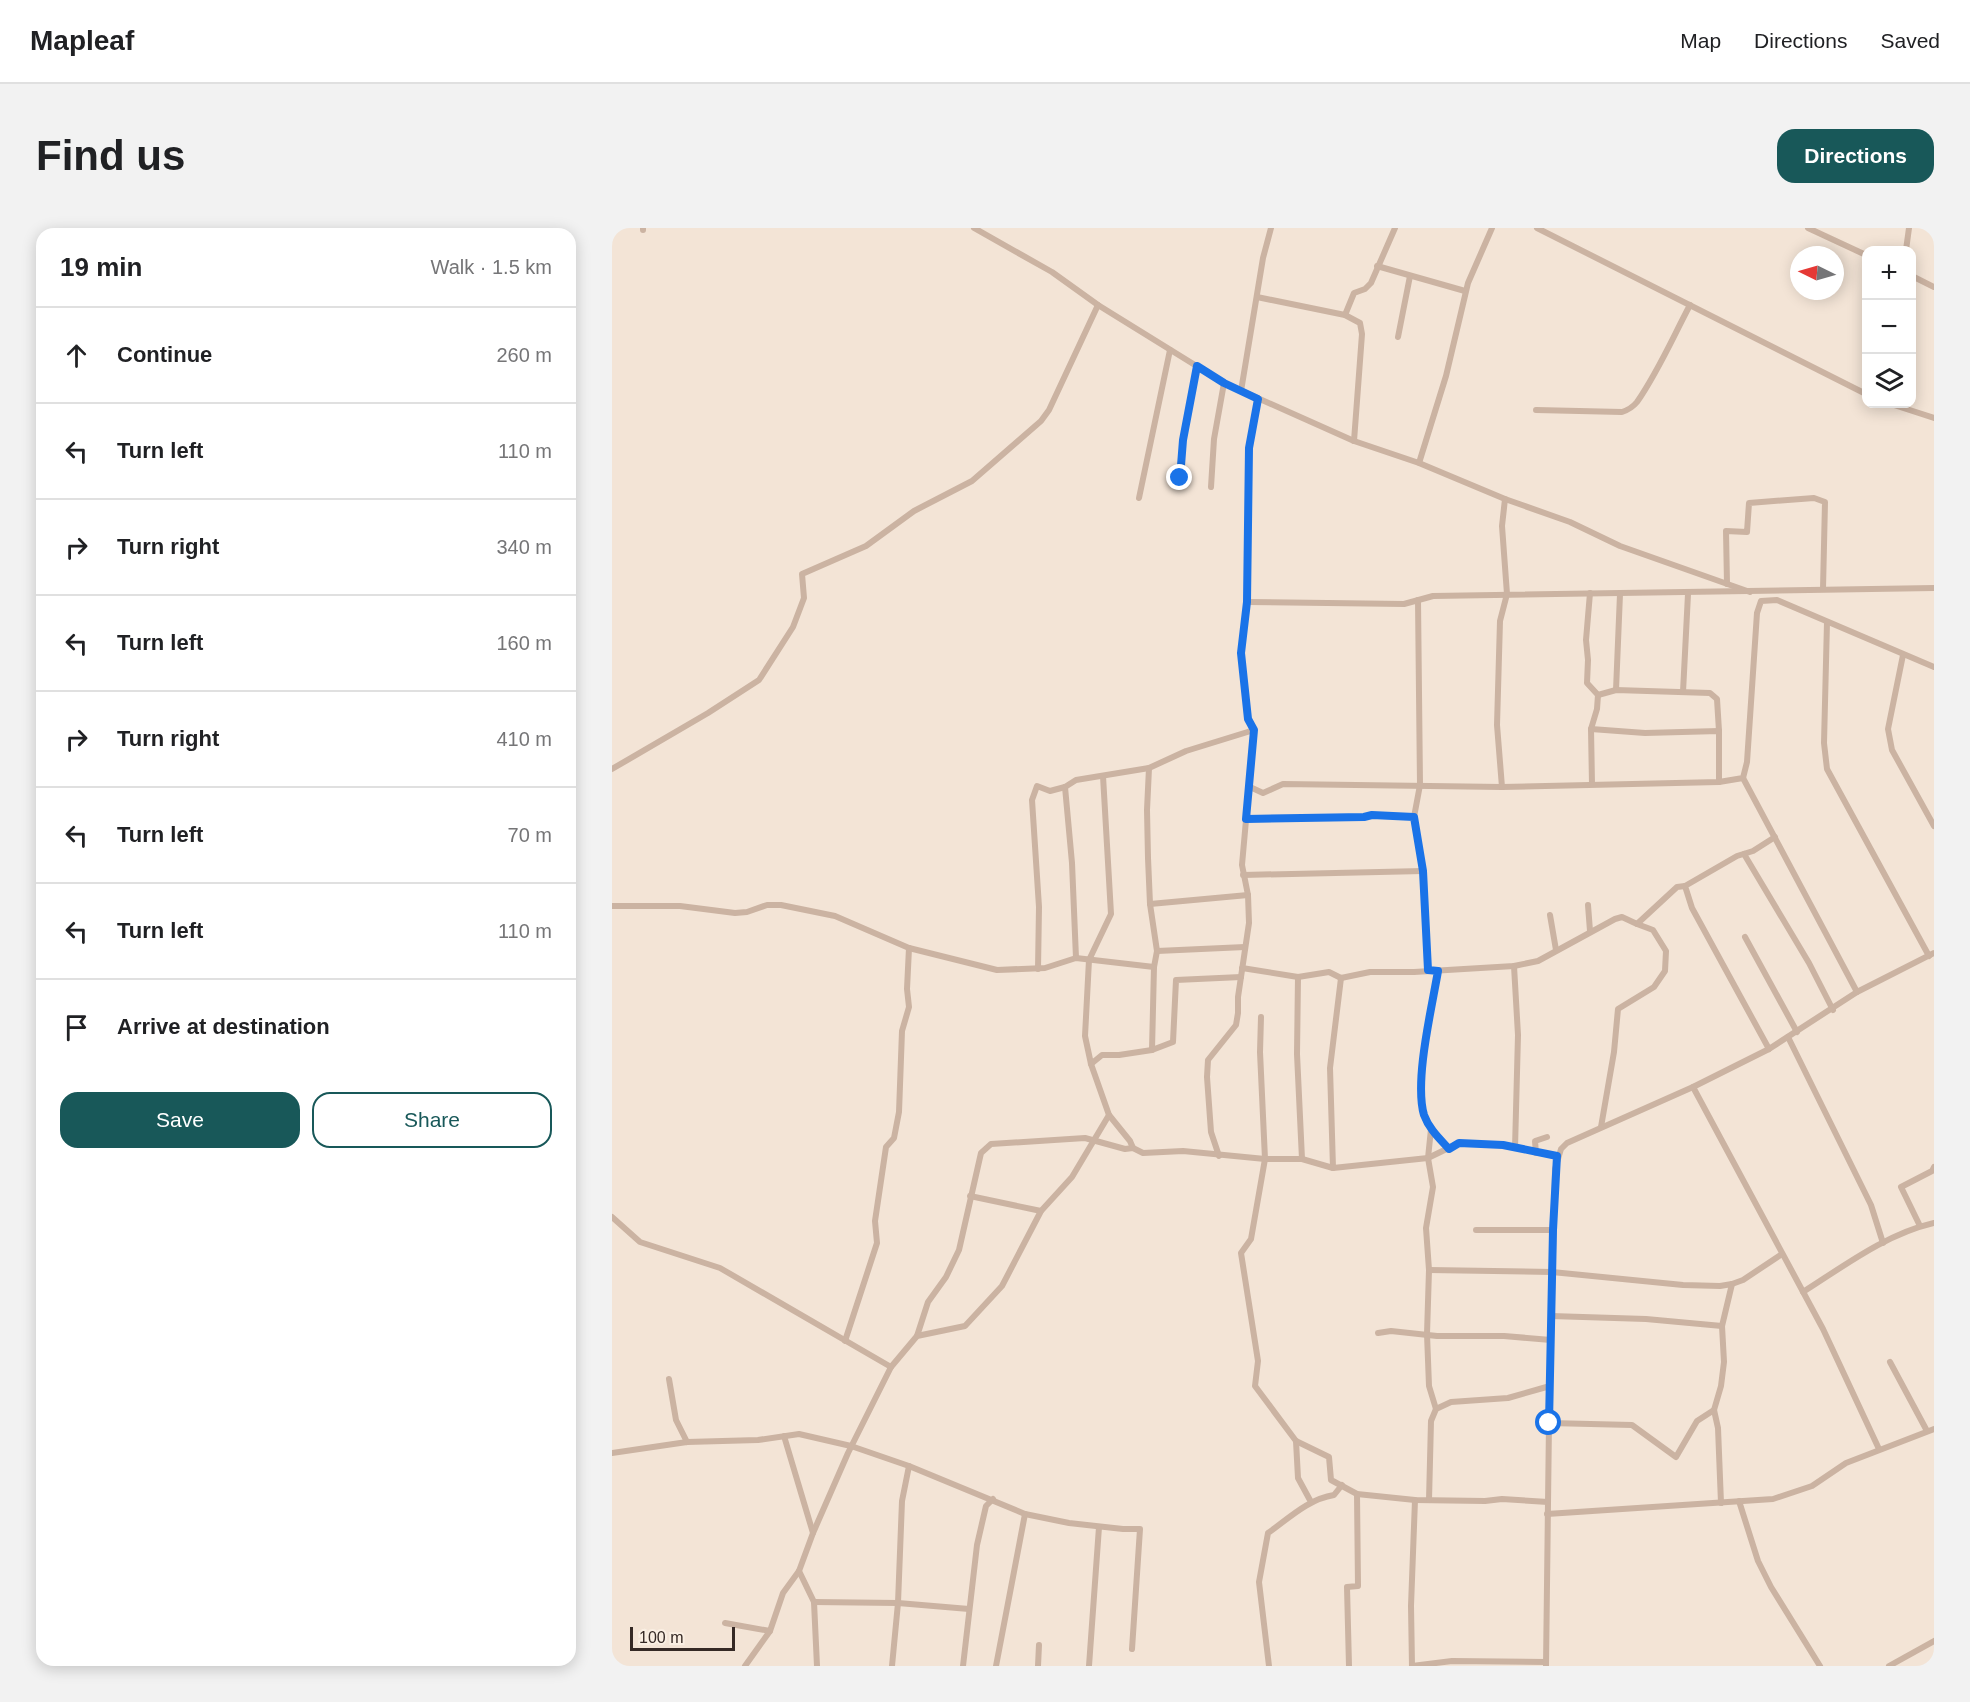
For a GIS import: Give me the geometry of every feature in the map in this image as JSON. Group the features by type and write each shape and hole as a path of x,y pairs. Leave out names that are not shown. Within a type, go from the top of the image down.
{"street":[{"path":"974,228 987,232 1052,272 1098,305 1224,383 1258,399 1354,441 1419,463 1505,499 1570,522 1620,546 1750,592"},
{"path":"1241,391 1263,258 1271,228"},
{"path":"1345,315 1354,292 1369,287 1395,228"},
{"path":"1419,463 1446,376 1466,291 1492,228"},
{"path":"1537,228 1862,392"},
{"path":"1808,228 1862,253"},
{"path":"1907,246 1909,228"},
{"path":"1377,266 1466,291"},
{"path":"1398,337 1410,276"},
{"path":"1916,278 1934,287"},
{"path":"1257,297 1345,315 1360,323 1362,334 1354,441"},
{"path":"612,769 708,713 759,680 793,627 804,598 802,574 866,546 914,511 972,481 1041,421 1049,410 1098,305"},
{"path":"1536,410 1622,412 1631,408 1647,385 1690,305"},
{"path":"1139,498 1170,350"},
{"path":"1180,478 1183,440 1197,366"},
{"path":"1211,487 1214,440 1224,383"},
{"path":"1219,1156 1210,1132 1208,1060 1236,1025 1248,923 1248,896 1243,874 1254,730 1248,719 1241,653 1247,602 1249,448 1258,399"},
{"path":"1903,408 1934,418"},
{"path":"1727,585 1726,531 1747,532 1749,503 1814,498 1825,501 1823,589"},
{"path":"1502,787 1497,725 1500,621 1507,594 1502,526 1505,499"},
{"path":"1247,602 1404,604 1433,596 1688,594 1934,588"},
{"path":"1590,593 1586,640 1587,683 1598,695 1597,709 1591,729 1592,784"},
{"path":"1616,690 1620,594"},
{"path":"1683,692 1688,594"},
{"path":"1418,600 1420,785 1414,817 1423,871 1428,970"},
{"path":"1857,992 1743,778 1747,762 1757,613 1761,601 1777,600 1934,667"},
{"path":"1415,1500 1411,1606 1412,1666 1452,1661 1546,1664 1551,1316 1557,1156 1567,1143 1693,1087 1769,1049 1833,1010 1857,992 1932,955 1827,769 1824,742 1827,622"},
{"path":"1903,654 1888,729 1892,750 1932,816 1934,826"},
{"path":"1598,695 1616,690 1710,693 1715,696 1719,731 1719,782"},
{"path":"1591,729 1654,733 1719,731"},
{"path":"1038,969 1039,907 1032,800 1037,786 1050,791 1065,787 1076,780 1149,768 1186,752 1254,730"},
{"path":"1149,768 1147,810 1150,904 1157,951 1154,967 1152,1050"},
{"path":"1103,776 1111,914 1089,960 1085,1036 1091,1064 1109,1115 1133,1148"},
{"path":"1250,787 1263,793 1283,784 1502,787 1719,782 1743,778"},
{"path":"1065,787 1072,863 1076,958"},
{"path":"1246,819 1372,815 1414,817"},
{"path":"1637,924 1677,887 1685,886 1775,837"},
{"path":"1744,854 1809,963 1833,1010"},
{"path":"1243,874 1423,871"},
{"path":"1685,886 1692,908 1769,1049"},
{"path":"1150,904 1248,896"},
{"path":"612,906 680,906 735,913 747,912 767,905 781,905 835,916 909,948 997,970 1045,968 1076,958 1154,967"},
{"path":"1588,905 1590,932"},
{"path":"1550,915 1556,950"},
{"path":"1242,968 1298,977 1329,972 1341,978 1370,972 1438,971 1514,966 1538,961 1622,917 1653,930 1666,951 1665,971 1654,987 1618,1009 1614,1052 1601,1127"},
{"path":"1745,937 1797,1032"},
{"path":"1157,951 1245,947"},
{"path":"845,1341 877,1243 875,1221 886,1146 894,1138 899,1112 902,1031 909,1006 907,989 909,948"},
{"path":"1514,966 1518,1035 1515,1148"},
{"path":"1438,971 1422,1070 1421,1098 1424,1116 1431,1130 1449,1149"},
{"path":"1091,1064 1102,1055 1152,1050 1173,1042 1176,980 1241,977"},
{"path":"1298,977 1297,1054 1302,1159"},
{"path":"1332,1167 1330,1068 1341,978"},
{"path":"1261,1017 1260,1052 1265,1159 1251,1239 1241,1253 1258,1361 1255,1386 1296,1441 1329,1457 1331,1480 1357,1494 1415,1500 1485,1501 1502,1499 1548,1502"},
{"path":"1788,1037 1871,1205 1883,1243"},
{"path":"1693,1087 1823,1329 1879,1449"},
{"path":"917,1336 965,1326 1002,1286 1041,1211 1072,1177 1109,1115"},
{"path":"1429,1500 1431,1421 1436,1409 1429,1386 1427,1334 1429,1270 1426,1228 1433,1187 1428,1158 1431,1130"},
{"path":"1536,1153 1535,1141 1547,1137"},
{"path":"745,1666 770,1631 783,1593 799,1571 851,1446 891,1367 917,1336 928,1302 946,1277 959,1250 981,1153 992,1144 1085,1138 1125,1149 1133,1148 1143,1153 1183,1151 1219,1156 1302,1159 1332,1167 1366,1166 1428,1158 1459,1143 1515,1148 1557,1156"},
{"path":"1920,1226 1901,1187 1932,1172 1934,1167"},
{"path":"970,1196 1041,1211"},
{"path":"612,1217 640,1242 720,1268 891,1367"},
{"path":"1803,1292 1883,1243 1920,1226 1934,1223"},
{"path":"1476,1230 1553,1230"},
{"path":"1429,1270 1552,1272 1683,1285 1720,1286 1743,1280 1782,1254"},
{"path":"1721,1503 1718,1428 1714,1410 1721,1386 1724,1362 1722,1326 1732,1284"},
{"path":"1551,1316 1647,1319 1722,1326"},
{"path":"1378,1333 1391,1331 1551,1340"},
{"path":"1547,1514 1773,1499 1812,1486 1846,1463 1930,1430 1890,1362"},
{"path":"669,1379 676,1419 687,1442"},
{"path":"1436,1409 1452,1402 1508,1398 1550,1386"},
{"path":"1549,1423 1632,1425 1676,1457 1697,1421 1714,1410"},
{"path":"612,1454 687,1442 758,1440 799,1434 851,1446 909,1466 1025,1514 1099,1527 1140,1529 1132,1649"},
{"path":"784,1436 813,1533"},
{"path":"1296,1441 1298,1478 1311,1502"},
{"path":"892,1666 898,1603 902,1501 909,1466"},
{"path":"1269,1666 1258,1582 1268,1533 1311,1502 1334,1495 1342,1485"},
{"path":"1349,1666 1347,1587 1358,1586 1357,1494"},
{"path":"963,1666 977,1545 986,1506 993,1499"},
{"path":"1739,1501 1758,1561 1771,1587 1820,1666"},
{"path":"996,1666 1025,1514"},
{"path":"1089,1666 1099,1527"},
{"path":"799,1571 814,1602 817,1666"},
{"path":"814,1602 898,1603 969,1609"},
{"path":"725,1623 770,1631"},
{"path":"1889,1666 1934,1641"},
{"path":"1038,1666 1039,1646"},
{"path":"1905,1657 1910,1666"}],"route":[{"path":"1180,478 1183,440 1197,366 1224,383 1258,399 1249,448 1247,602 1241,653 1248,719 1254,730 1246,819 1372,815 1414,817 1423,871 1428,970 1438,971 1422,1070 1421,1098 1424,1116 1431,1130 1449,1149 1459,1143 1503,1145 1557,1156 1549,1423"}]}
